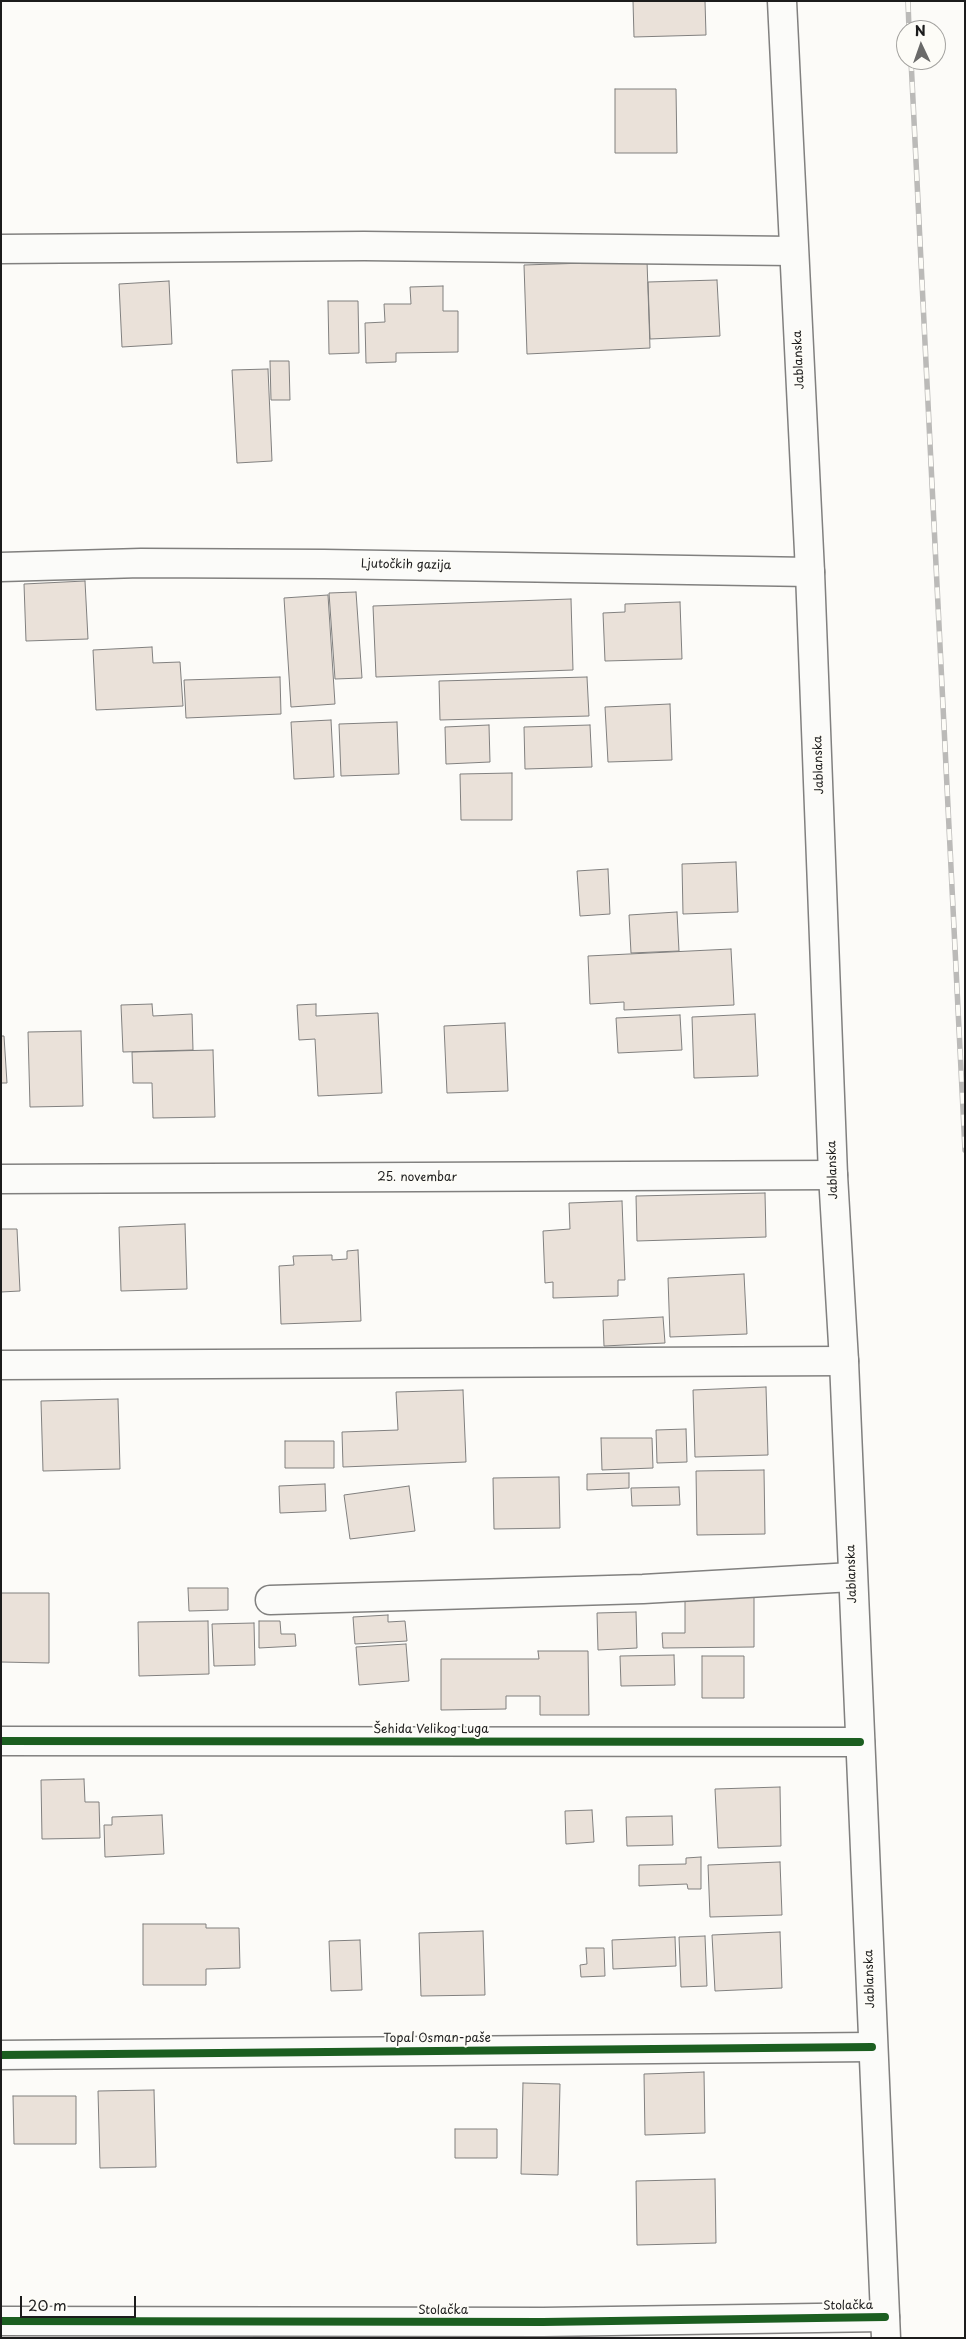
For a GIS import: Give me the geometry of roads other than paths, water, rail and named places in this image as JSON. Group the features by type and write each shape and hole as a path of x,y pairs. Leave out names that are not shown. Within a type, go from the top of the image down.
{"street":[{"name":"Jablanska","path":"782,1 810,572 833,1175 844,1361 885,2327"},
{"path":"1,249 364,246 793,251"},
{"name":"Ljutočkih gazija","path":"1,567 141,563 304,564 810,572"},
{"name":"25. novembar","path":"1,1179 833,1175"},
{"path":"1,1365 844,1361"},
{"path":"270,1600 644,1590 852,1577"},
{"name":"Šehida Velikog Luga","path":"1,1741 860,1742"},
{"name":"Topal Osman-paše","path":"1,2055 872,2047"},
{"name":"Stolačka","path":"1,2321 543,2322 885,2327"}],"railway":[{"path":"908,1 909,20"},
{"path":"911,70 965,1150"}]}
